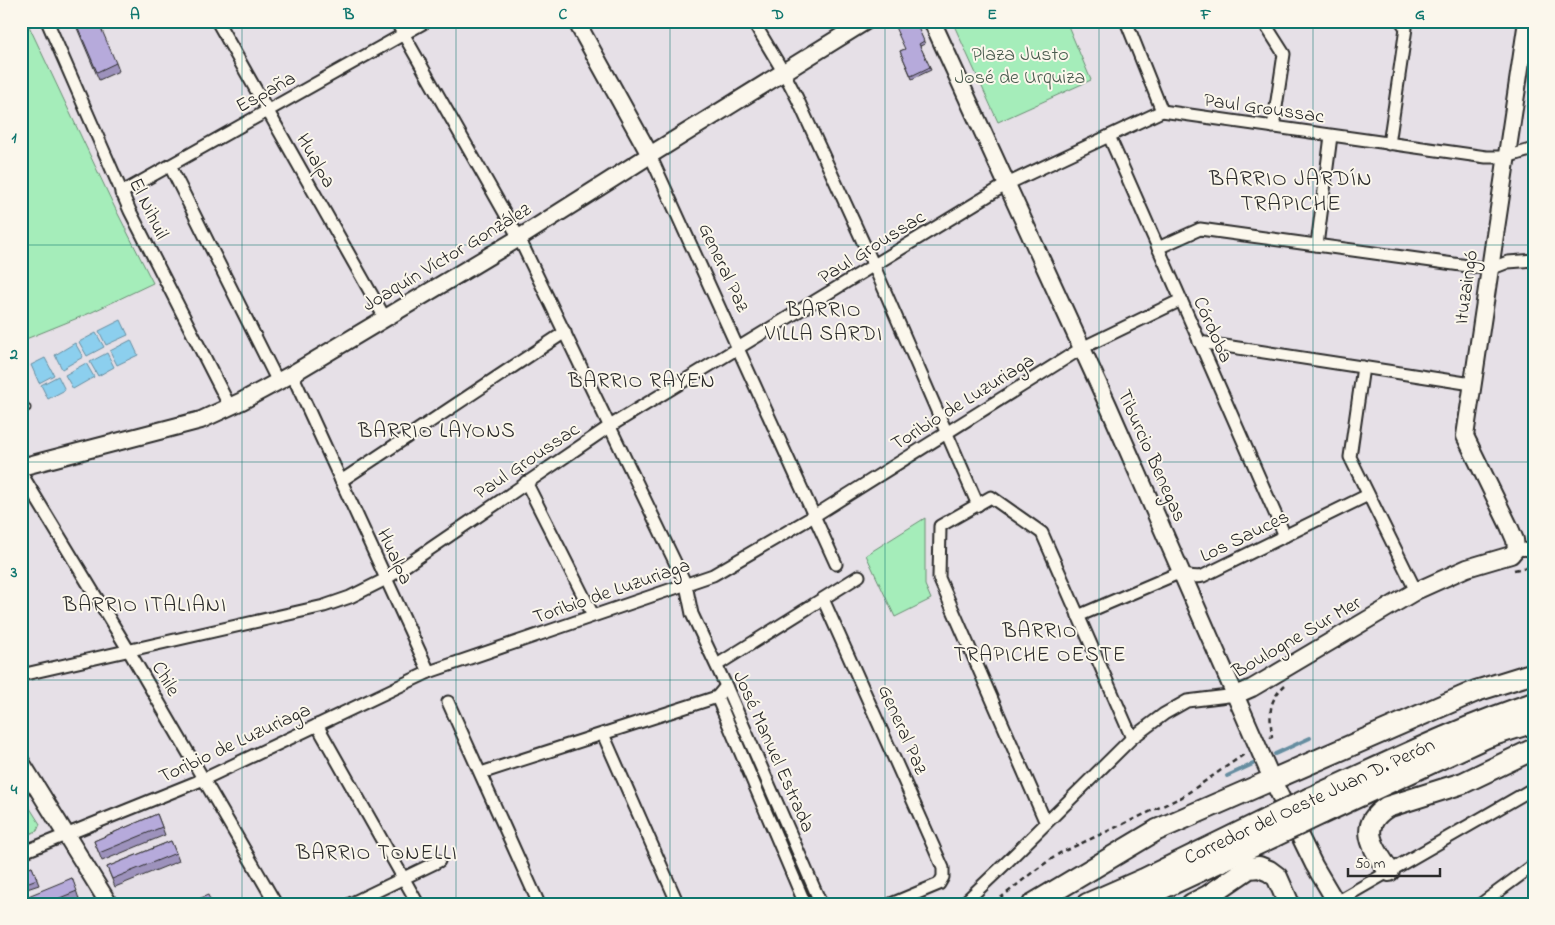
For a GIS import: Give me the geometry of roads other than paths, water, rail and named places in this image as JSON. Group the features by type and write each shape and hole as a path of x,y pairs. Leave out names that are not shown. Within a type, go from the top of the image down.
{"highway":[{"path":"1033,904 1157,830 1476,691 1534,673"},
{"name":"Corredor del Oeste Juan D. Perón","path":"1316,806 1450,734 1505,712 1534,703"},
{"name":"Corredor del Oeste Juan D. Perón","path":"1087,904 1271,827 1316,806 1487,737 1534,722"},
{"path":"1389,871 1378,854 1370,836 1371,822 1378,812 1387,807 1463,783 1534,749"},
{"name":"Corredor del Oeste Juan D. Perón","path":"1128,904 1271,827"},
{"path":"1192,904 1208,896 1249,868 1259,867 1270,871 1277,877 1289,904"}],"main road":[{"name":"General Paz","path":"576,21 650,155"},
{"name":"Joaquín Víctor González","path":"21,466 201,420 230,407 285,378 520,238 866,21"},
{"name":"Tiburcio Benegas","path":"932,21 1082,348 1272,779 1334,903"},
{"name":"Ituzaingó","path":"1516,549 1515,540 1509,526 1465,436 1527,21"},
{"name":"Boulogne Sur Mer","path":"1236,695 1252,688 1416,591 1467,568 1511,555 1516,549"},
{"path":"21,762 109,904"}],"street":[{"name":"El Nihuil","path":"47,21 121,193 230,407"},
{"name":"Hualpa","path":"216,21 385,318"},
{"path":"396,21 520,238 686,585"},
{"name":"España","path":"121,193 427,21"},
{"path":"753,21 784,73 874,266 978,505"},
{"path":"1126,21 1162,111"},
{"path":"1263,21 1284,54 1274,127"},
{"path":"1389,144 1406,28 1401,21"},
{"name":"Paul Groussac","path":"21,675 336,602 350,597 386,579 610,426 1007,184 1162,111 1486,157 1506,157 1534,149"},
{"name":"Córdoba","path":"1109,136 1285,536"},
{"path":"1316,245 1331,136"},
{"name":"General Paz","path":"650,155 836,564"},
{"name":"Hualpa","path":"170,166 341,481 429,672"},
{"path":"1158,248 1200,229 1490,269 1508,262 1534,260"},
{"name":"Toribio de Luzuriaga","path":"21,853 204,779 429,672 713,575 814,516 1082,348 1181,300"},
{"path":"341,481 565,332"},
{"path":"1199,342 1472,384"},
{"path":"1363,367 1350,456 1416,591"},
{"name":"Chile","path":"21,473 129,651 276,904"},
{"path":"526,482 593,615"},
{"name":"Los Sauces","path":"1078,616 1165,578 1183,574 1195,577 1203,576 1368,495"},
{"path":"1046,823 939,578 940,526 991,497 1042,533 1132,738"},
{"path":"1516,549 1534,550"},
{"path":"717,665 859,576"},
{"name":"José Manuel Estrada","path":"686,585 692,614 717,665 821,904"},
{"name":"General Paz","path":"823,599 943,868 943,877 939,884 891,904"},
{"path":"481,773 717,697 726,686"},
{"name":"Boulogne Sur Mer","path":"962,904 1132,738 1164,714 1187,702 1236,695"},
{"name":"José Manuel Estrada","path":"717,697 805,904"},
{"path":"448,702 539,904"},
{"path":"317,725 418,904"},
{"path":"603,734 678,904"},
{"path":"1334,903 1533,790"},
{"path":"350,904 439,861"},
{"path":"1481,904 1534,865"}],"lane":[{"path":"21,399 27,408"}],"water":[{"path":"121,320 128,335 106,345 99,331"},
{"path":"96,333 104,347 87,356 79,342"},
{"path":"131,340 138,355 117,365 110,351"},
{"path":"75,343 83,357 62,369 55,355"},
{"path":"107,353 114,367 98,376 90,362"},
{"path":"45,358 54,375 39,383 31,365"},
{"path":"86,363 94,377 73,389 65,375"},
{"path":"58,376 65,390 48,399 41,385"}],"waterway":[{"path":"1275,754 1310,738"},
{"path":"1227,776 1253,764"}],"district":[{"name":"BARRIO JARDÍN TRAPICHE","path":"1291,190"},
{"name":"BARRIO VILLA SARDI","path":"824,321"},
{"name":"BARRIO RAYEN","path":"642,380"},
{"name":"BARRIO LAYONS","path":"437,430"},
{"name":"BARRIO ITALIANI","path":"145,604"},
{"name":"BARRIO TRAPICHE OESTE","path":"1040,642"},
{"name":"BARRIO TONELLI","path":"377,852"}],"park label":[{"name":"Plaza Justo José de Urquiza","path":"1020,64"}]}
